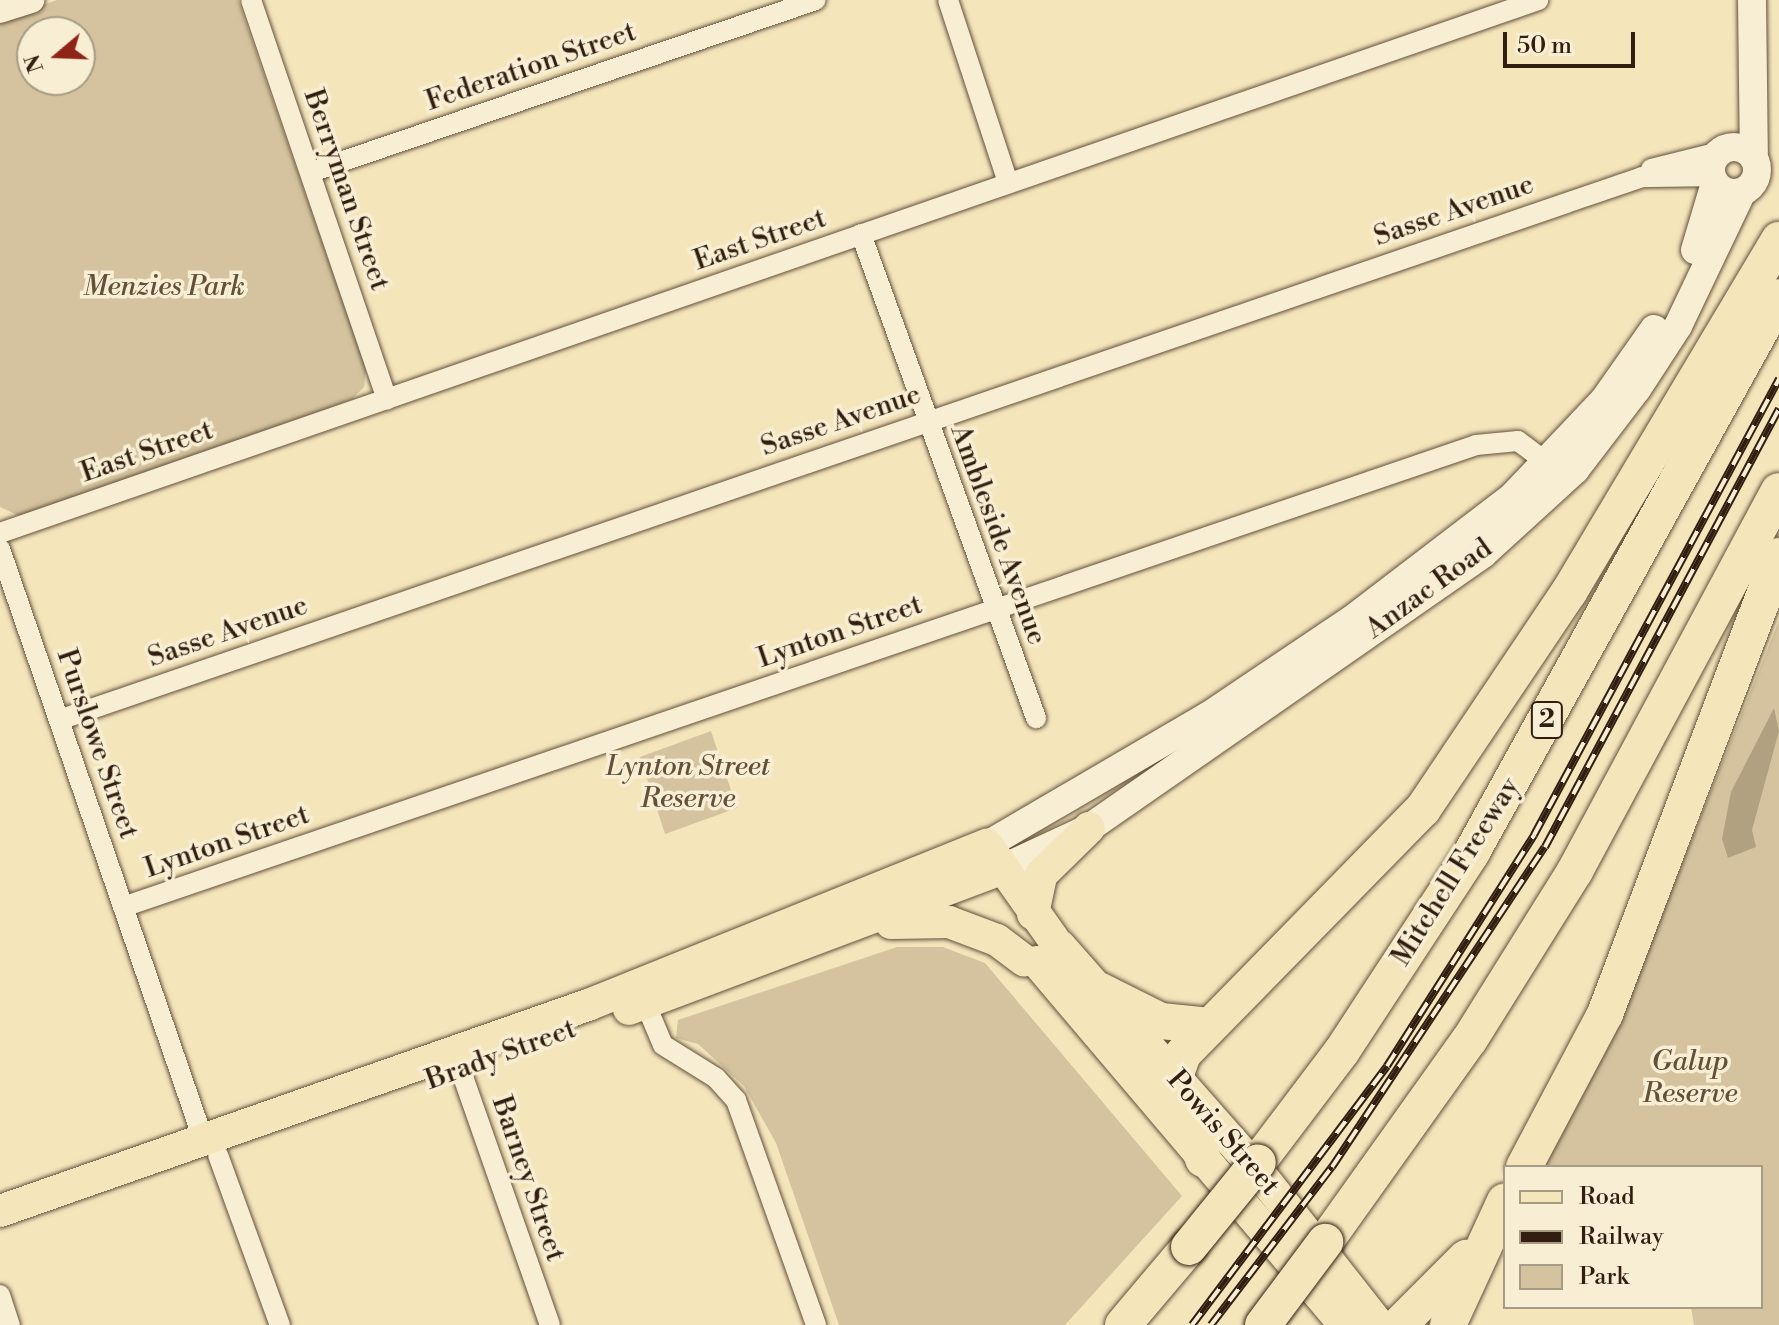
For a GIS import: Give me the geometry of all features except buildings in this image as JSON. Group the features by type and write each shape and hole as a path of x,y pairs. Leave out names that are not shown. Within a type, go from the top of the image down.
{"highway":[{"path":"1203,1159 1175,1077 1183,1054 1423,809 1569,592 1779,240"},
{"name":"Mitchell Freeway","path":"1123,1325 1287,1126 1472,852 1779,297"},
{"path":"1263,1325 1355,1203 1575,871 1779,491"},
{"path":"1525,1165 1605,1014 1779,556"},
{"path":"1101,991 1161,1021 1210,1026"},
{"path":"1448,1325 1481,1241 1503,1204"},
{"path":"1399,1325 1481,1241"}],"main road":[{"name":"Anzac Road","path":"984,862 1089,828 1483,554 1678,326 1742,192 1757,174 1749,108 1752,0"},
{"name":"Anzac Road","path":"984,862 1351,620 1557,470 1665,313 1689,267 1718,165 1749,108"},
{"path":"1742,192 1718,165 1754,157"},
{"path":"1033,914 1041,875 1089,828"},
{"name":"Powis Street","path":"984,862 1033,914 1042,959"},
{"name":"Powis Street","path":"984,862 1042,959 1203,1159 1345,1325"},
{"name":"Brady Street","path":"641,993 857,928 984,862"},
{"name":"Brady Street","path":"0,1211 211,1147 457,1060 984,862"},
{"path":"857,928 949,922 1042,959"},
{"name":"Powis Street","path":"1042,959 1101,991 1379,1325"},
{"name":"Brady Street","path":"0,1233 211,1147"}],"street":[{"path":"0,10 31,0"},
{"name":"Berryman Street","path":"251,0 387,399"},
{"name":"Federation Street","path":"311,172 816,0"},
{"path":"948,0 1008,182"},
{"name":"East Street","path":"0,533 1538,0"},
{"name":"Sasse Avenue","path":"59,720 1642,177 1718,165"},
{"name":"Ambleside Avenue","path":"861,234 994,609 1036,718"},
{"name":"Lynton Street","path":"123,907 1488,441 1518,441 1557,470"},
{"name":"Purslowe Street","path":"0,549 123,907 280,1325"},
{"path":"641,993 663,1045 716,1078 736,1100 816,1325"},
{"name":"Barney Street","path":"457,1060 550,1325"},
{"path":"0,1295 10,1325"}],"green space":[{"name":"Menzies Park","path":"57,0 238,0 366,369 364,387 351,400 19,516 0,507 0,20"},
{"name":"Galup Reserve","path":"1779,620 1779,1325 1694,1325 1691,1309 1763,1309 1763,1165 1545,1165 1616,1030"},
{"name":"Lynton Street Reserve","path":"711,731 737,808 665,834 640,757"},
{"path":"897,947 943,947 985,963 1182,1196 1065,1325 839,1325 776,1143 744,1086 698,1044 676,1038 678,1020"}],"shaded area":[{"path":"1774,708 1779,731 1752,830 1756,847 1728,858 1722,839 1731,792"}],"railway":[{"path":"1192,1325 1387,1066 1534,835 1779,379"},
{"path":"1211,1325 1332,1167 1545,847 1779,408"}]}
